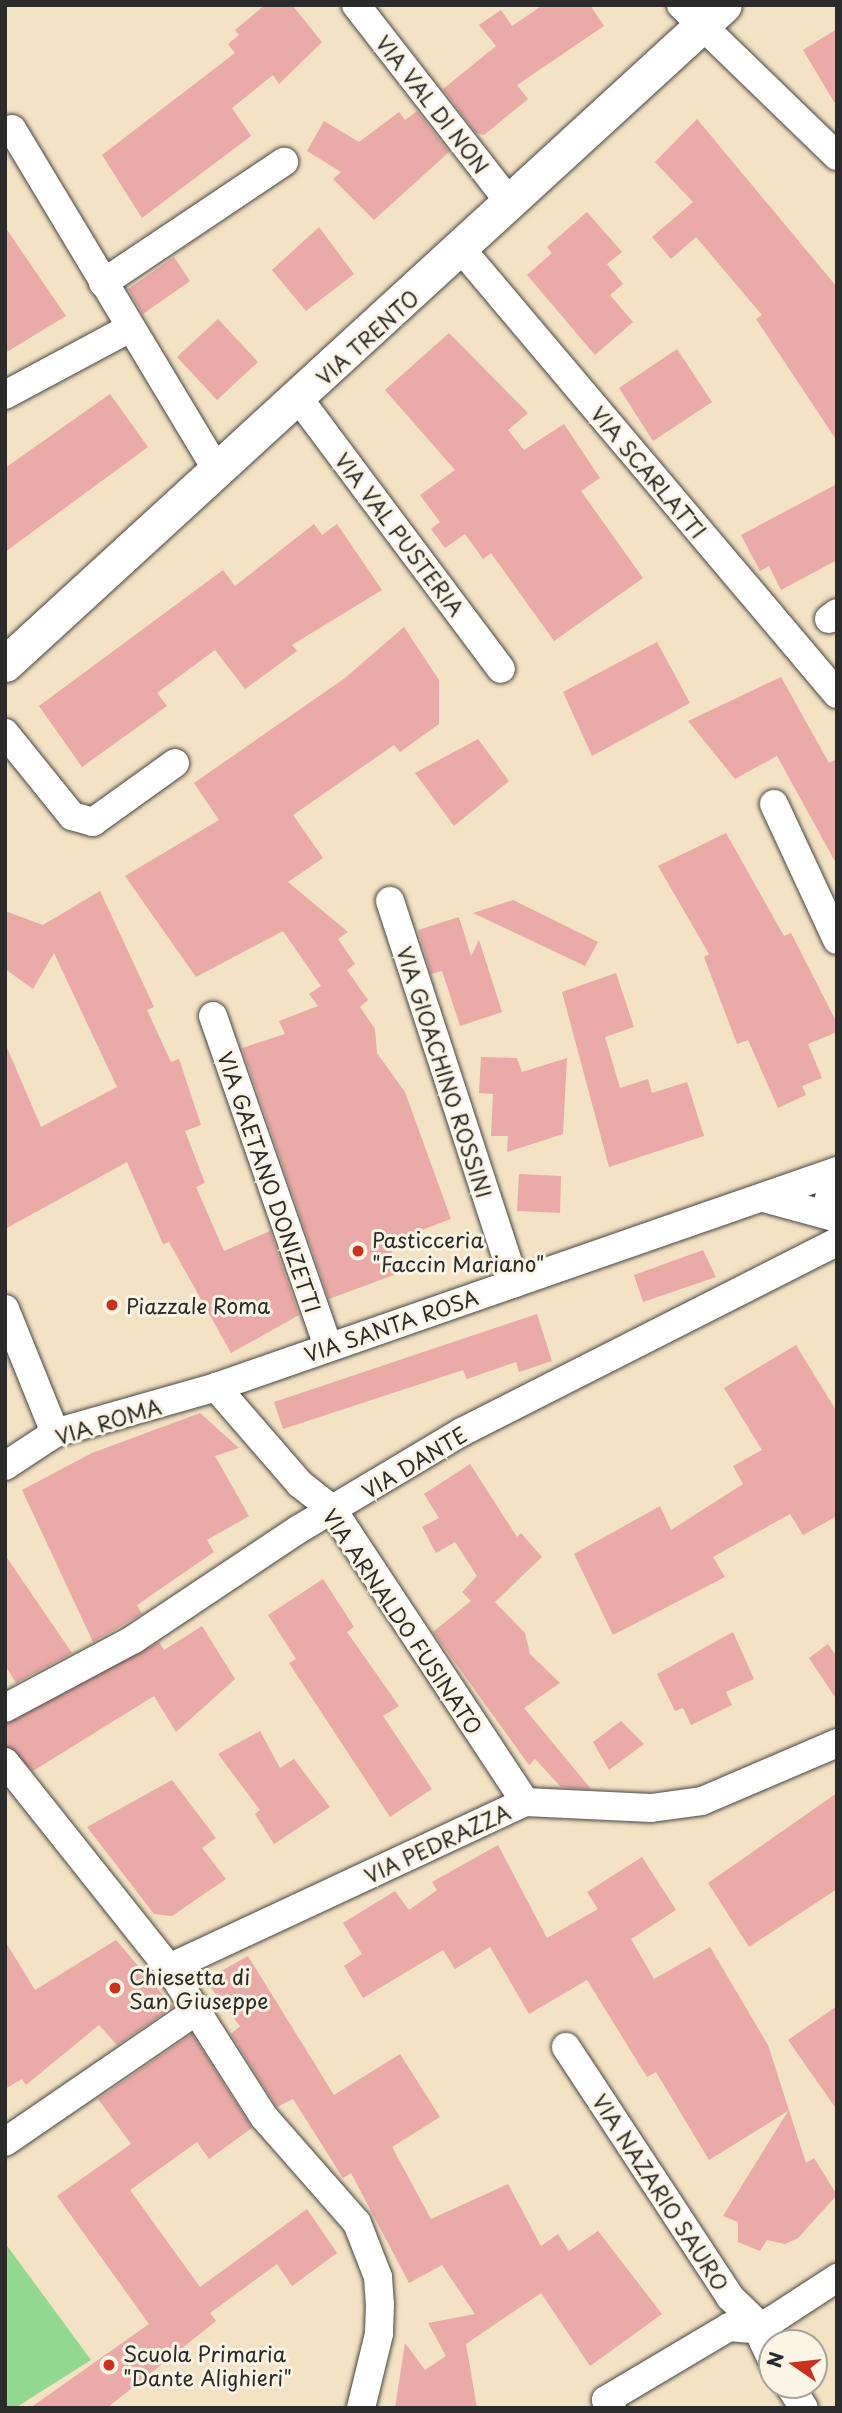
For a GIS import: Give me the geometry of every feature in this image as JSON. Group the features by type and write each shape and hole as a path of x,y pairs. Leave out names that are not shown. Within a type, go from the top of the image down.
{"street":[{"name":"VIA VAL DI NON","path":"356,5 510,203"},
{"name":"VIA TRENTO","path":"5,664 219,473 462,250 701,13"},
{"path":"701,13 837,156"},
{"path":"12,129 128,329 219,473"},
{"path":"103,283 284,162"},
{"name":"VIA SCARLATTI","path":"462,250 837,694"},
{"path":"5,395 128,329"},
{"name":"VIA VAL PUSTERIA","path":"299,399 501,669"},
{"path":"5,733 72,816 93,822 175,763"},
{"path":"774,804 837,940"},
{"name":"VIA GIOACHINO ROSSINI","path":"390,901 515,1283"},
{"name":"VIA GAETANO DONIZETTI","path":"213,1016 328,1347"},
{"name":"VIA SANTA ROSA","path":"216,1387 767,1199 789,1184 837,1171"},
{"path":"837,1177 832,1199 837,1213"},
{"path":"767,1199 837,1218"},
{"name":"VIA DANTE","path":"5,1708 134,1639 332,1509 462,1432 837,1242"},
{"path":"5,1309 55,1433"},
{"name":"VIA ARNALDO FUSINATO","path":"216,1387 300,1484 332,1509 525,1802"},
{"name":"VIA ROMA","path":"5,1466 55,1433 216,1387"},
{"name":"VIA PEDRAZZA","path":"169,1968 525,1802 651,1808 702,1801 837,1743"},
{"path":"5,1762 169,1968 264,2117 358,2223 378,2277 380,2304 379,2334 360,2408"},
{"path":"5,2142 195,2012"},
{"name":"VIA NAZARIO SAURO","path":"566,2047 730,2297 763,2329"},
{"path":"765,2329 837,2278"},
{"path":"612,2408 607,2400 729,2327 758,2329"}],"green space":[{"path":"5,2243 91,2360 15,2408 5,2408"}],"building":[{"path":"265,5 292,5 322,42 279,84 273,75 232,108 251,136 142,218 102,155 235,53 228,44 239,35 235,30"},
{"path":"543,5 590,5 604,26 517,85 528,99 484,135 476,133 443,89 496,46 479,25 501,10 512,26"},
{"path":"837,29 837,107 803,50"},
{"path":"417,111 449,152 374,220 333,179 341,172 307,151 324,121 359,142 399,112 405,120"},
{"path":"697,119 837,287 837,441 756,319 762,315 696,237 671,259 652,237 693,202 655,162"},
{"path":"587,212 622,252 607,264 623,284 610,295 633,322 595,355 527,275 552,253 547,247"},
{"path":"5,227 66,316 5,353"},
{"path":"319,227 354,274 306,311 272,270"},
{"path":"174,257 190,281 143,314 128,289"},
{"path":"218,319 258,362 217,400 177,357"},
{"path":"449,333 528,413 508,430 524,450 564,424 600,478 581,491 643,578 554,641 491,553 483,559 465,534 445,548 431,529 440,522 420,495 455,470 385,390"},
{"path":"677,349 712,402 653,441 619,388"},
{"path":"110,394 148,447 5,552 5,468"},
{"path":"837,484 837,560 781,590 769,566 760,571 741,535"},
{"path":"314,524 322,535 337,524 382,590 292,645 297,651 245,689 215,650 157,693 167,706 82,767 39,706 223,570 235,586"},
{"path":"404,627 439,680 439,724 400,752 394,745 293,815 323,858 288,882 348,932 338,939 355,964 347,970 368,1000 360,1007 375,1029 377,1053 405,1092 451,1219 411,1234 414,1243 391,1251 402,1272 329,1299 242,1048 285,1034 279,1021 318,1006 309,994 321,986 283,931 196,977 125,876 219,820 194,783 345,678"},
{"path":"657,642 690,703 592,756 563,692"},
{"path":"781,677 829,763 837,759 837,865 777,756 735,779 688,721"},
{"path":"478,739 509,781 454,826 415,773"},
{"path":"726,833 784,936 791,933 837,1023 837,1032 808,1044 822,1078 802,1086 806,1095 778,1108 748,1040 737,1044 704,957 709,954 658,866"},
{"path":"100,891 154,1007 147,1010 171,1062 179,1059 201,1125 185,1131 205,1183 196,1187 224,1251 270,1231 299,1315 231,1353 169,1242 163,1244 127,1162 5,1229 5,1043 41,1127 117,1087 54,953 33,989 5,969 5,911 43,925"},
{"path":"513,900 598,942 585,966 473,913"},
{"path":"459,917 471,956 479,940 502,1012 460,1026 442,971 431,974 418,930"},
{"path":"616,973 634,1027 605,1037 620,1088 648,1079 652,1093 687,1082 704,1136 609,1167 562,992"},
{"path":"481,1057 517,1058 522,1072 567,1058 563,1134 507,1152 508,1136 491,1136 493,1094 479,1093"},
{"path":"519,1174 561,1176 560,1213 517,1211"},
{"path":"703,1250 716,1277 643,1302 634,1275"},
{"path":"537,1314 552,1361 519,1372 516,1362 467,1379 463,1370 283,1429 274,1402"},
{"path":"796,1345 837,1412 837,1516 803,1535 790,1514 713,1557 725,1577 613,1635 574,1554 660,1506 671,1530 743,1484 733,1466 762,1450 724,1388"},
{"path":"200,1413 239,1448 215,1456 249,1516 207,1540 214,1552 137,1605 142,1614 93,1642 22,1490 92,1453"},
{"path":"470,1464 517,1537 521,1533 542,1557 495,1602 525,1633 530,1654 560,1683 524,1708 591,1789 561,1787 535,1759 529,1765 433,1632 471,1601 462,1592 477,1576 455,1542 436,1553 422,1527 439,1518 424,1494"},
{"path":"5,1555 72,1653 16,1683 5,1665"},
{"path":"323,1579 354,1627 347,1632 399,1706 383,1716 432,1789 390,1817 289,1663 296,1659 268,1615"},
{"path":"202,1626 235,1679 176,1732 154,1696 33,1771 5,1746 6,1724 159,1642 164,1650"},
{"path":"733,1632 754,1679 726,1692 732,1705 691,1725 683,1708 675,1711 657,1674"},
{"path":"828,1644 837,1657 837,1700 809,1658"},
{"path":"621,1721 644,1744 609,1770 593,1742"},
{"path":"260,1731 280,1768 294,1759 330,1807 274,1844 255,1814 260,1810 218,1754"},
{"path":"172,1780 216,1838 202,1848 226,1879 172,1916 154,1914 87,1827"},
{"path":"837,1793 837,1889 749,1947 708,1883"},
{"path":"498,1845 547,1938 598,1909 587,1892 642,1857 676,1910 631,1939 654,1979 710,1947 768,2045 806,2163 814,2158 837,2195 798,2238 785,2244 767,2240 760,2251 738,2242 738,2222 723,2216 788,2111 709,2160 656,2072 647,2077 587,1980 529,2014 490,1947 455,1969 443,1950 363,1998 344,1966 362,1954 343,1923 395,1891 409,1910 437,1890 432,1882"},
{"path":"116,1940 173,2007 117,2045 99,2025 26,2085 22,2079 5,2089 5,1941 35,1990"},
{"path":"248,1956 334,2095 400,2054 440,2117 392,2147 431,2219 508,2184 541,2246 558,2234 569,2251 598,2231 662,2314 590,2366 541,2293 466,2344 477,2408 395,2408 405,2343 425,2370 446,2356 428,2323 475,2314 442,2265 409,2283 351,2173 343,2178 293,2099 277,2107 231,2034 240,2026 205,1980"},
{"path":"837,2006 837,2110 788,2040"},
{"path":"192,2034 252,2128 209,2159 197,2142 130,2190 200,2287 307,2209 337,2253 292,2286 277,2264 210,2313 216,2321 107,2408 30,2408 149,2324 57,2196 131,2144 98,2099"}],"place":[{"name":"Pasticceria \"Faccin Mariano\"","path":"358,1251"},
{"name":"Piazzale Roma","path":"112,1305"},
{"name":"Chiesetta di San Giuseppe","path":"115,1988"},
{"name":"Scuola Primaria \"Dante Alighieri\"","path":"109,2365"}]}
